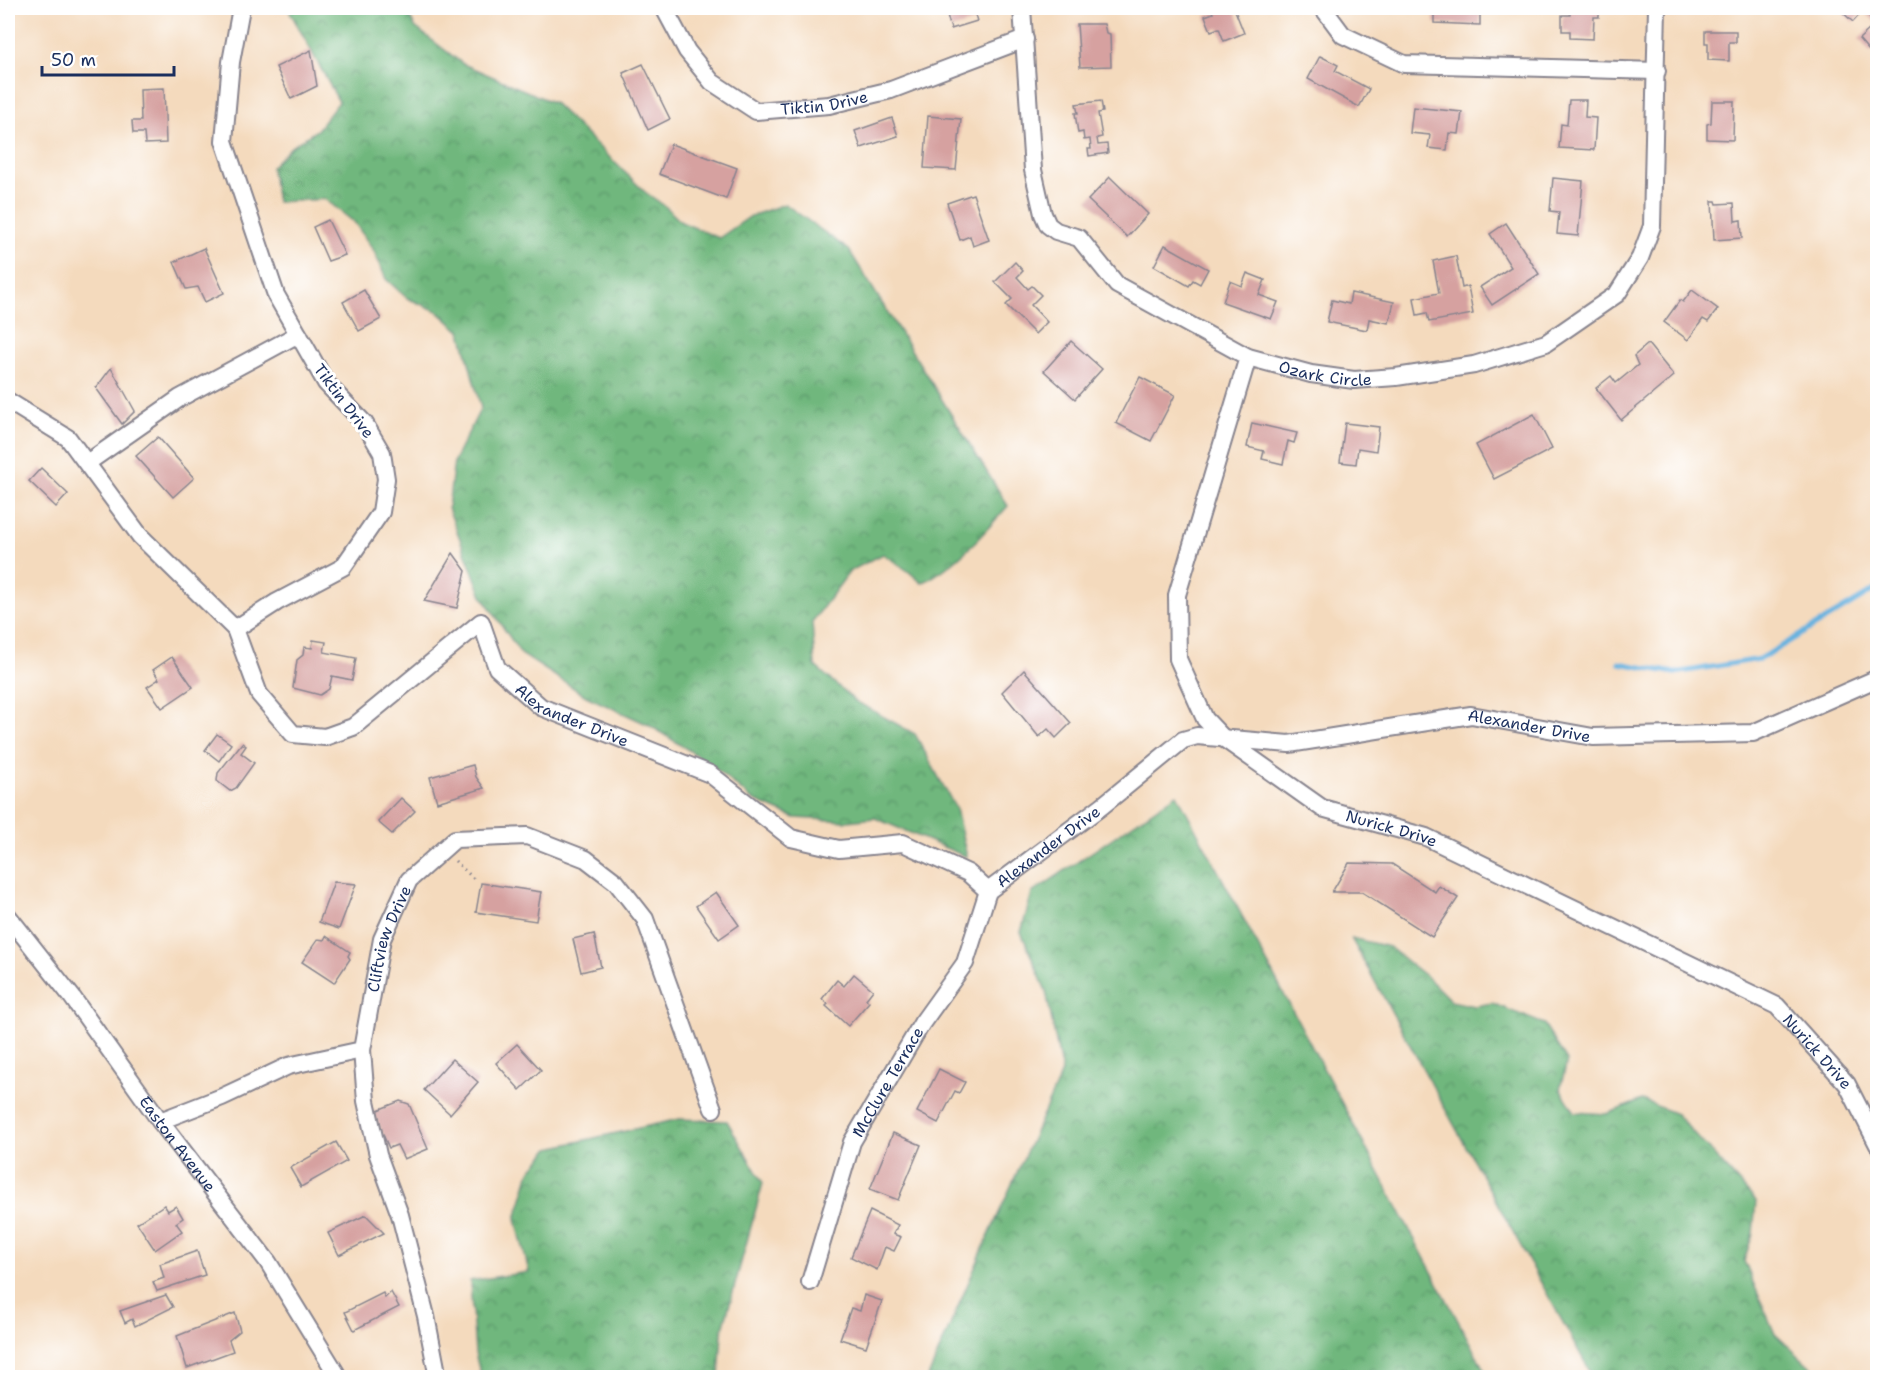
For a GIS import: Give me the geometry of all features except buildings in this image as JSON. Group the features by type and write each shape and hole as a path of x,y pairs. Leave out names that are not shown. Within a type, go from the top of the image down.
{"street":[{"name":"Tiktin Drive","path":"235,629 277,602 343,567 381,512 386,479 382,453 366,424 326,383 276,295 224,141 231,62 241,8"},
{"name":"Tiktin Drive","path":"664,8 687,51 711,82 756,111 829,105 891,90 1025,39"},
{"name":"Ozark Circle","path":"1022,8 1033,170 1043,214 1048,225 1056,231 1079,238 1117,285 1248,357 1311,374 1354,380 1396,377 1474,365 1546,343 1617,294 1640,258 1652,226 1657,8"},
{"path":"1323,8 1343,35 1404,64 1657,70"},
{"path":"87,463 180,398 300,335"},
{"name":"Nurick Drive","path":"1248,357 1177,595 1178,659 1205,720 1223,738 1322,808 1426,837 1777,1006 1847,1084 1878,1145"},
{"path":"8,401 68,438 140,536 235,629"},
{"name":"Alexander Drive","path":"235,629 259,694 293,734 325,737 353,727 481,622 497,668 541,707 710,774 791,838 839,849 903,843 968,873 988,891 1102,806 1183,740 1197,736 1289,744 1471,715 1593,738 1753,734 1878,678"},
{"name":"Cliftview Drive","path":"438,1377 426,1316 400,1215 378,1155 366,1101 362,1050 382,939 409,880 455,839 527,836 586,859 616,882 645,919 713,1108"},
{"name":"McClure Terrace","path":"810,1282 852,1142 922,1023 965,963 988,891"},
{"name":"Easton Avenue","path":"8,916 72,997 160,1121 268,1262 339,1377"},
{"path":"160,1121 222,1097 288,1066 362,1050"}],"path":[{"path":"443,849 474,879"}],"green space":[{"path":"288,8 405,8 415,27 463,64 554,103 645,192 666,207 681,222 719,238 751,216 785,204 849,250 1008,506 958,558 922,583 883,554 850,571 812,622 815,666 855,701 915,734 956,809 967,857 875,818 847,821 795,818 753,800 709,763 649,725 586,696 521,654 482,596 448,508 454,461 481,408 461,332 437,311 407,298 386,279 374,251 355,223 325,199 277,202 271,167 291,147 317,130 339,102"},
{"path":"1177,794 1488,1377 928,1377 1062,1072 1046,991 1021,932 1032,893"},
{"path":"1351,938 1389,947 1429,979 1451,1001 1475,1006 1492,1003 1544,1024 1567,1061 1560,1089 1575,1112 1607,1114 1642,1100 1676,1114 1756,1201 1753,1233 1744,1261 1775,1334 1822,1377 1593,1377"},
{"path":"679,1119 727,1121 763,1183 722,1332 719,1377 481,1377 475,1353 470,1281 529,1272 516,1219 530,1171 550,1148"}],"waterway":[{"path":"1619,663 1675,673 1760,659 1878,588"}]}
